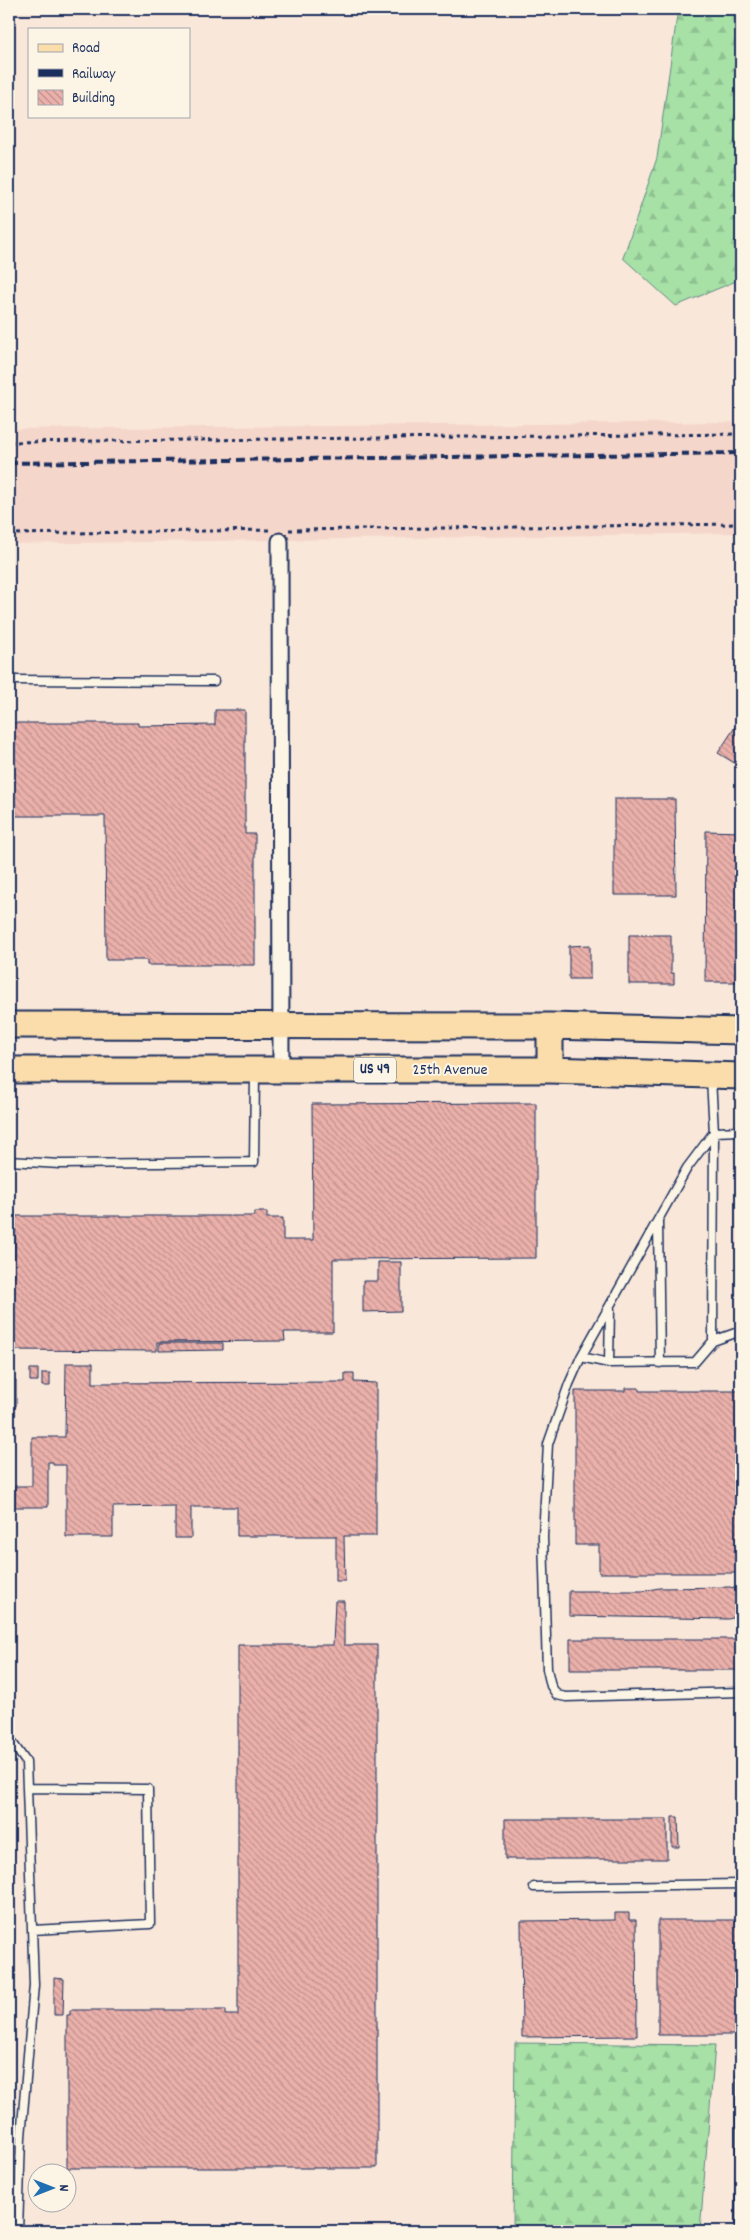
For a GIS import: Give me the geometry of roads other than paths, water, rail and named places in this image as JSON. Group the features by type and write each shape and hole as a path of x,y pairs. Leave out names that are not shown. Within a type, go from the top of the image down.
{"main road":[{"path":"9,1026 550,1026 741,1031"},
{"path":"550,1026 550,1070"},
{"name":"25th Avenue","path":"9,1070 550,1070 741,1076"}],"street":[{"path":"281,534 281,1070"}],"lane":[{"path":"9,680 214,681"},
{"path":"9,1161 60,1164 254,1162 255,1070"},
{"path":"711,1074 714,1132 713,1341"},
{"path":"714,1132 741,1131"},
{"path":"714,1132 687,1168 581,1357 569,1384 548,1444 543,1537 548,1669 551,1686 557,1695 566,1697 741,1692"},
{"path":"658,1220 660,1363"},
{"path":"609,1363 610,1307"},
{"path":"581,1357 609,1363 695,1362 713,1341 741,1331"},
{"path":"9,1738 26,1762 26,1822 34,1985 21,2137 18,2231"},
{"path":"27,1788 148,1789 150,1924 32,1930"},
{"path":"534,1886 741,1884"},
{"path":"740,2231 741,2075"}],"railway":[{"path":"9,463 741,453"}]}
